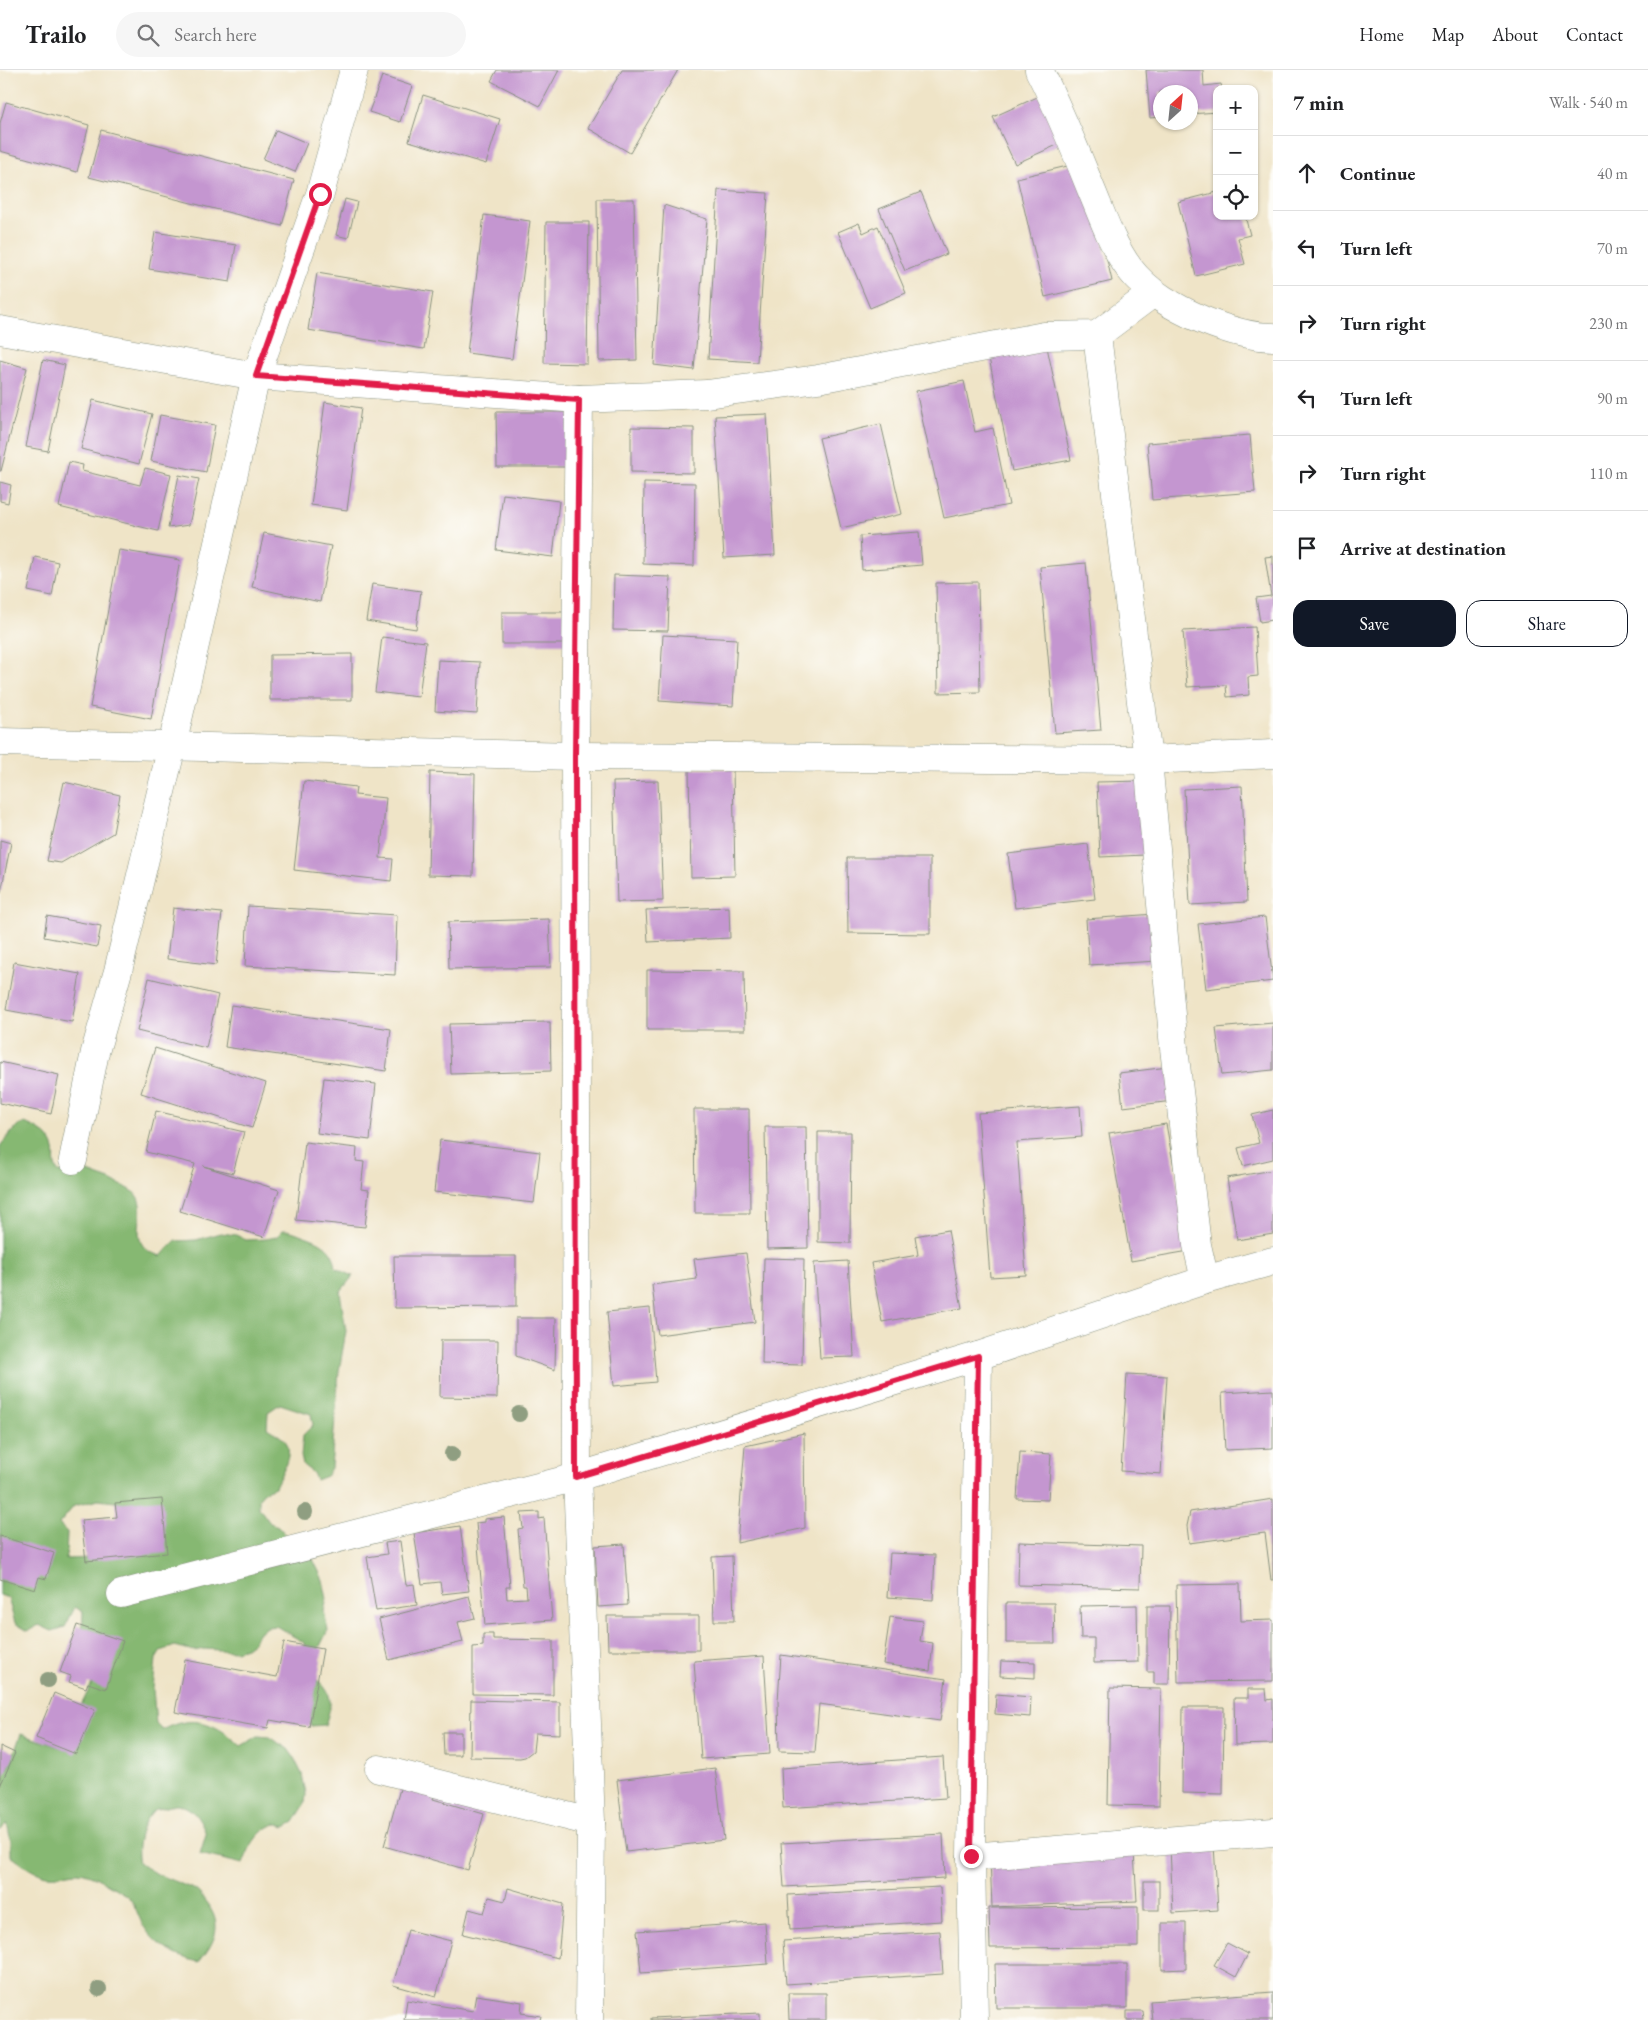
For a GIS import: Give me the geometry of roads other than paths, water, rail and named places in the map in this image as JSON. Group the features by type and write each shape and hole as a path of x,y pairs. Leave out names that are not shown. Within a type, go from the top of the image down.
{"street":[{"path":"73,1160 95,1052 118,971 172,746 256,376 320,194 354,70"},
{"path":"1039,70 1057,106 1108,231 1129,268 1153,293 1182,311 1218,326 1260,337 1273,337"},
{"path":"0,330 256,376 579,400 707,394 818,379 1044,336 1096,335 1153,293"},
{"path":"1096,335 1148,760 1178,1077 1197,1246 1205,1280"},
{"path":"579,400 575,756 576,1477 591,1822 589,2020"},
{"path":"0,742 575,756 1148,760 1273,754"},
{"path":"121,1594 576,1477 978,1356 1205,1280 1273,1261"},
{"path":"974,2020 971,1856 978,1356"},
{"path":"379,1769 591,1822"},
{"path":"971,1856 1273,1832"}]}
